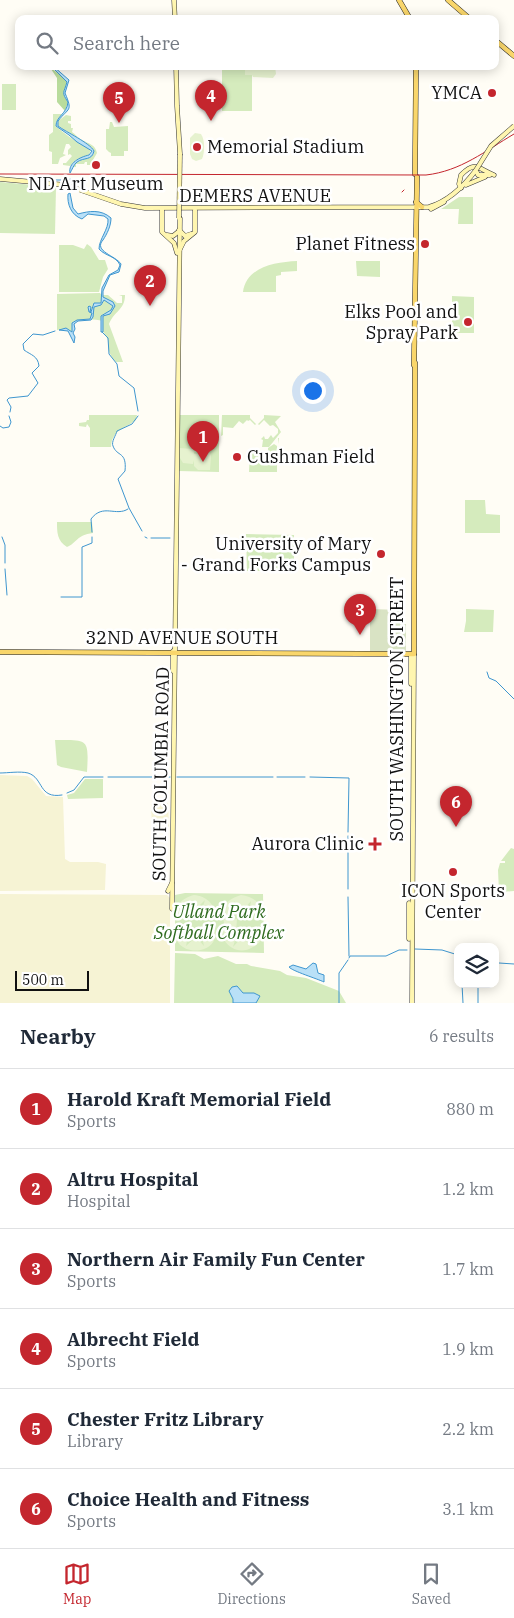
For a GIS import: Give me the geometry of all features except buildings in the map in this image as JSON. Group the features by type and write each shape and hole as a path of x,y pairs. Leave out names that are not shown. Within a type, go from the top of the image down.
{"main road":[{"path":"175,0 175,15"},
{"path":"400,0 408,15"},
{"path":"448,0 465,15"},
{"path":"499,43 514,56"},
{"name":"SOUTH COLUMBIA ROAD","path":"174,653 172,909 176,697 174,608 180,154 176,70"},
{"name":"SOUTH WASHINGTON STREET","path":"412,1003 412,964 409,943 412,660 415,652 413,622 416,70"},
{"name":"DEMERS AVENUE","path":"0,180 66,185 124,205 163,212 416,209 439,204 463,187 491,146 514,126"},
{"path":"476,166 492,175 474,180 463,187 459,178 468,169 476,166"},
{"path":"468,169 462,177 466,180 471,177"},
{"path":"476,170 478,175 492,175"},
{"path":"163,212 165,234 171,236 178,231 184,236 192,234 195,212"},
{"path":"163,212 162,232 174,243 178,253"},
{"path":"178,253 183,243 195,232 195,212"},
{"name":"32ND AVENUE SOUTH","path":"0,653 54,651 234,653"},
{"path":"195,654 218,652"},
{"name":"32ND AVENUE SOUTH","path":"174,653 399,654 415,652"},
{"path":"399,654 408,656 412,660"},
{"path":"172,856 174,863"},
{"path":"168,891 172,883"}],"shaded area":[{"path":"0,775 27,776 32,779 46,796 63,797 65,859 70,862 98,862 106,864 105,890 0,891"},
{"path":"168,803 169,827 152,828 151,804"},
{"path":"0,894 167,895 170,898 170,1003 0,1003"}],"green space":[{"path":"52,70 67,81 64,96 68,102 65,111 57,102 57,78"},
{"path":"222,70 252,70 252,111 222,111"},
{"path":"245,70 276,70 276,74 273,78 245,75"},
{"path":"2,84 16,84 16,110 2,110"},
{"path":"53,114 64,114 56,123 56,126 91,150 88,156 76,160 70,166 63,165 72,156 68,155 68,150 71,147 69,144 66,144 63,154 66,155 60,158 58,164 52,164 52,152 49,151 49,135 53,132"},
{"path":"66,115 71,116 71,121 68,121 68,123 73,128 72,132 96,150 97,153 90,165 87,165 87,162 85,162 84,164 76,164 76,167 73,167 77,162 94,154 94,151 83,141 58,126 58,121"},
{"path":"110,122 112,122 114,127 128,126 128,151 124,151 124,156 111,156 111,153 106,149 106,129 109,129"},
{"name":"Memorial Stadium","path":"195,133 201,134 204,146 202,159 196,161 192,159 190,154 190,138"},
{"path":"0,182 56,187 55,234 0,233"},
{"path":"459,197 473,197 473,224 458,224 459,209 441,209"},
{"path":"87,244 99,260 105,260 108,269 103,277 99,292 59,292 59,245 73,245 84,249"},
{"path":"297,261 297,271 281,272 281,275 276,276 276,292 243,292 245,284 256,271 271,265"},
{"path":"356,261 380,261 380,277 357,276"},
{"path":"100,293 103,297 102,295 108,295 117,303 122,303 122,296 119,295 125,295 123,304 109,324 123,362 116,362 110,355 108,340 103,330 103,321 88,319 76,321 73,323 74,332 72,333 65,329 57,330 57,294"},
{"path":"452,296 474,297 474,333 452,333"},
{"path":"89,415 137,415 136,420 116,433 111,447 90,447 90,428 87,424 86,427 79,426 79,423 89,420"},
{"path":"179,415 219,415 219,472 178,471"},
{"path":"222,415 250,415 250,418 256,424 250,420 243,424 239,421 233,428 223,427 223,435 221,436"},
{"path":"264,415 281,416 275,422 281,432 269,447 262,447 263,440 261,439 264,436 265,439 268,439 271,435 273,438 278,433 278,429 273,425 270,426 264,420 258,424 264,418"},
{"path":"274,444 277,446 277,472 249,472 250,449 253,452 268,452 268,448"},
{"path":"179,448 193,449 194,451 200,449 200,451 194,452 194,454 210,453 210,470 198,470 194,466 194,460 193,464 183,463 180,458"},
{"path":"465,500 485,500 486,514 500,515 500,533 465,533"},
{"path":"57,522 92,522 93,533 83,536 67,547 59,539"},
{"path":"246,534 294,535 294,571 247,571"},
{"path":"370,609 400,610 400,624 406,624 406,652 370,651"},
{"path":"466,609 494,610 493,632 464,632"},
{"path":"55,740 74,740 84,743 87,753 87,772 57,765"},
{"path":"85,779 103,779 103,798 68,799 67,795 74,793"},
{"path":"511,848 514,849 514,891 499,892 498,870 500,863 505,863 505,861 501,861"},
{"name":"Ulland Park Softball Complex","path":"185,893 263,894 264,953 175,951 175,895"},
{"path":"194,895 206,899 212,905 214,917 201,913 205,900 196,909 186,901 189,914 176,916 176,908 180,902"},
{"path":"241,895 249,897 259,904 262,916 249,913 251,901 243,910 234,901 237,913 223,916 225,905"},
{"path":"223,918 237,919 236,932 233,932 237,934 233,947 242,937 251,946 248,933 262,931 261,941 245,950 233,948 224,940 223,930 232,932 225,927"},
{"path":"175,931 189,933 186,946 196,937 204,946 201,933 215,931 214,939 210,945 204,949 196,950 181,946"},
{"path":"175,953 195,954 204,959 218,956 236,964 247,964 306,978 339,991 346,1003 174,1003"}],"water":[{"path":"55,70 69,80 65,93 69,103 69,109 58,121 58,126 83,141 94,151 90,158 76,163 70,173 73,163 89,155 92,151 56,126 56,123 68,102 64,96 67,82"},
{"path":"70,193 73,208 78,214 99,212 111,218 110,227 101,247 121,264 119,272 110,275 103,291 103,297 113,302 115,306 110,314 103,316 103,332 101,332 101,316 111,310 113,306 104,300 101,305 94,307 91,320 78,321 74,324 74,343 68,331 59,330 66,328 72,332 72,323 77,320 90,319 92,313 89,312 88,307 91,307 91,312 94,303 101,303 102,288 109,275 118,270 120,265 116,260 99,249 108,219 104,216 88,214 82,219 75,215 68,202 68,194"},
{"path":"313,963 316,964 318,973 324,975 324,982 289,967 293,965 306,969"},
{"path":"237,986 243,993 254,993 260,996 256,1003 233,1003 229,991 232,987"}],"waterway":[{"path":"70,179 70,184"},
{"path":"37,180 70,180"},
{"path":"10,412 11,407 7,400 9,398 28,396 38,383 32,373 39,366 37,360 24,350 23,344 33,334 43,335 55,331"},
{"path":"102,332 108,338 109,354 117,364 119,376 134,388 138,411"},
{"path":"0,426 3,428 9,427 11,422 9,416"},
{"path":"138,416 132,424 117,431 113,444 125,460 125,471 118,479 129,508 142,531"},
{"path":"92,532 91,519 96,514 105,511 119,512 128,509"},
{"path":"2,537 5,545 5,563"},
{"path":"61,597 82,597 82,547 92,543 92,537"},
{"path":"151,538 170,538"},
{"path":"5,569 7,595"},
{"path":"487,672 489,678 496,681 514,699"},
{"path":"0,773 28,773 37,779 49,794 62,795"},
{"path":"67,793 74,790 84,777 103,777"},
{"path":"108,777 154,777"},
{"path":"158,777 170,777"},
{"path":"177,777 273,777"},
{"path":"277,777 305,777"},
{"path":"310,777 349,778 348,832"},
{"path":"348,836 348,889"},
{"path":"348,897 349,956"},
{"path":"415,949 442,950 454,954"},
{"path":"349,958 350,956 386,956 399,950 407,950"},
{"path":"339,1003 339,973 348,960"},
{"path":"499,963 514,964"},
{"path":"462,988 463,1003"},
{"path":"478,988 478,1003"}],"railway":[{"path":"0,174 426,175 439,173 462,165 514,134"},
{"path":"183,191 204,189"},
{"path":"219,191 241,203"}],"place":[{"name":"YMCA","path":"492,93"},
{"name":"Albrecht Field","path":"211,121"},
{"name":"Chester Fritz Library","path":"119,123"},
{"name":"Memorial Stadium","path":"197,147"},
{"name":"ND Art Museum","path":"96,165"},
{"name":"Planet Fitness","path":"425,244"},
{"name":"Altru Hospital","path":"150,306"},
{"name":"Elks Pool and Spray Park","path":"468,322"},
{"name":"Cushman Field","path":"237,457"},
{"name":"Harold Kraft Memorial Field","path":"203,462"},
{"name":"University of Mary - Grand Forks Campus","path":"381,554"},
{"name":"Northern Air Family Fun Center","path":"360,635"},
{"name":"Choice Health and Fitness","path":"456,827"},
{"name":"Aurora Clinic","path":"375,844"},
{"name":"ICON Sports Center","path":"453,872"}]}
